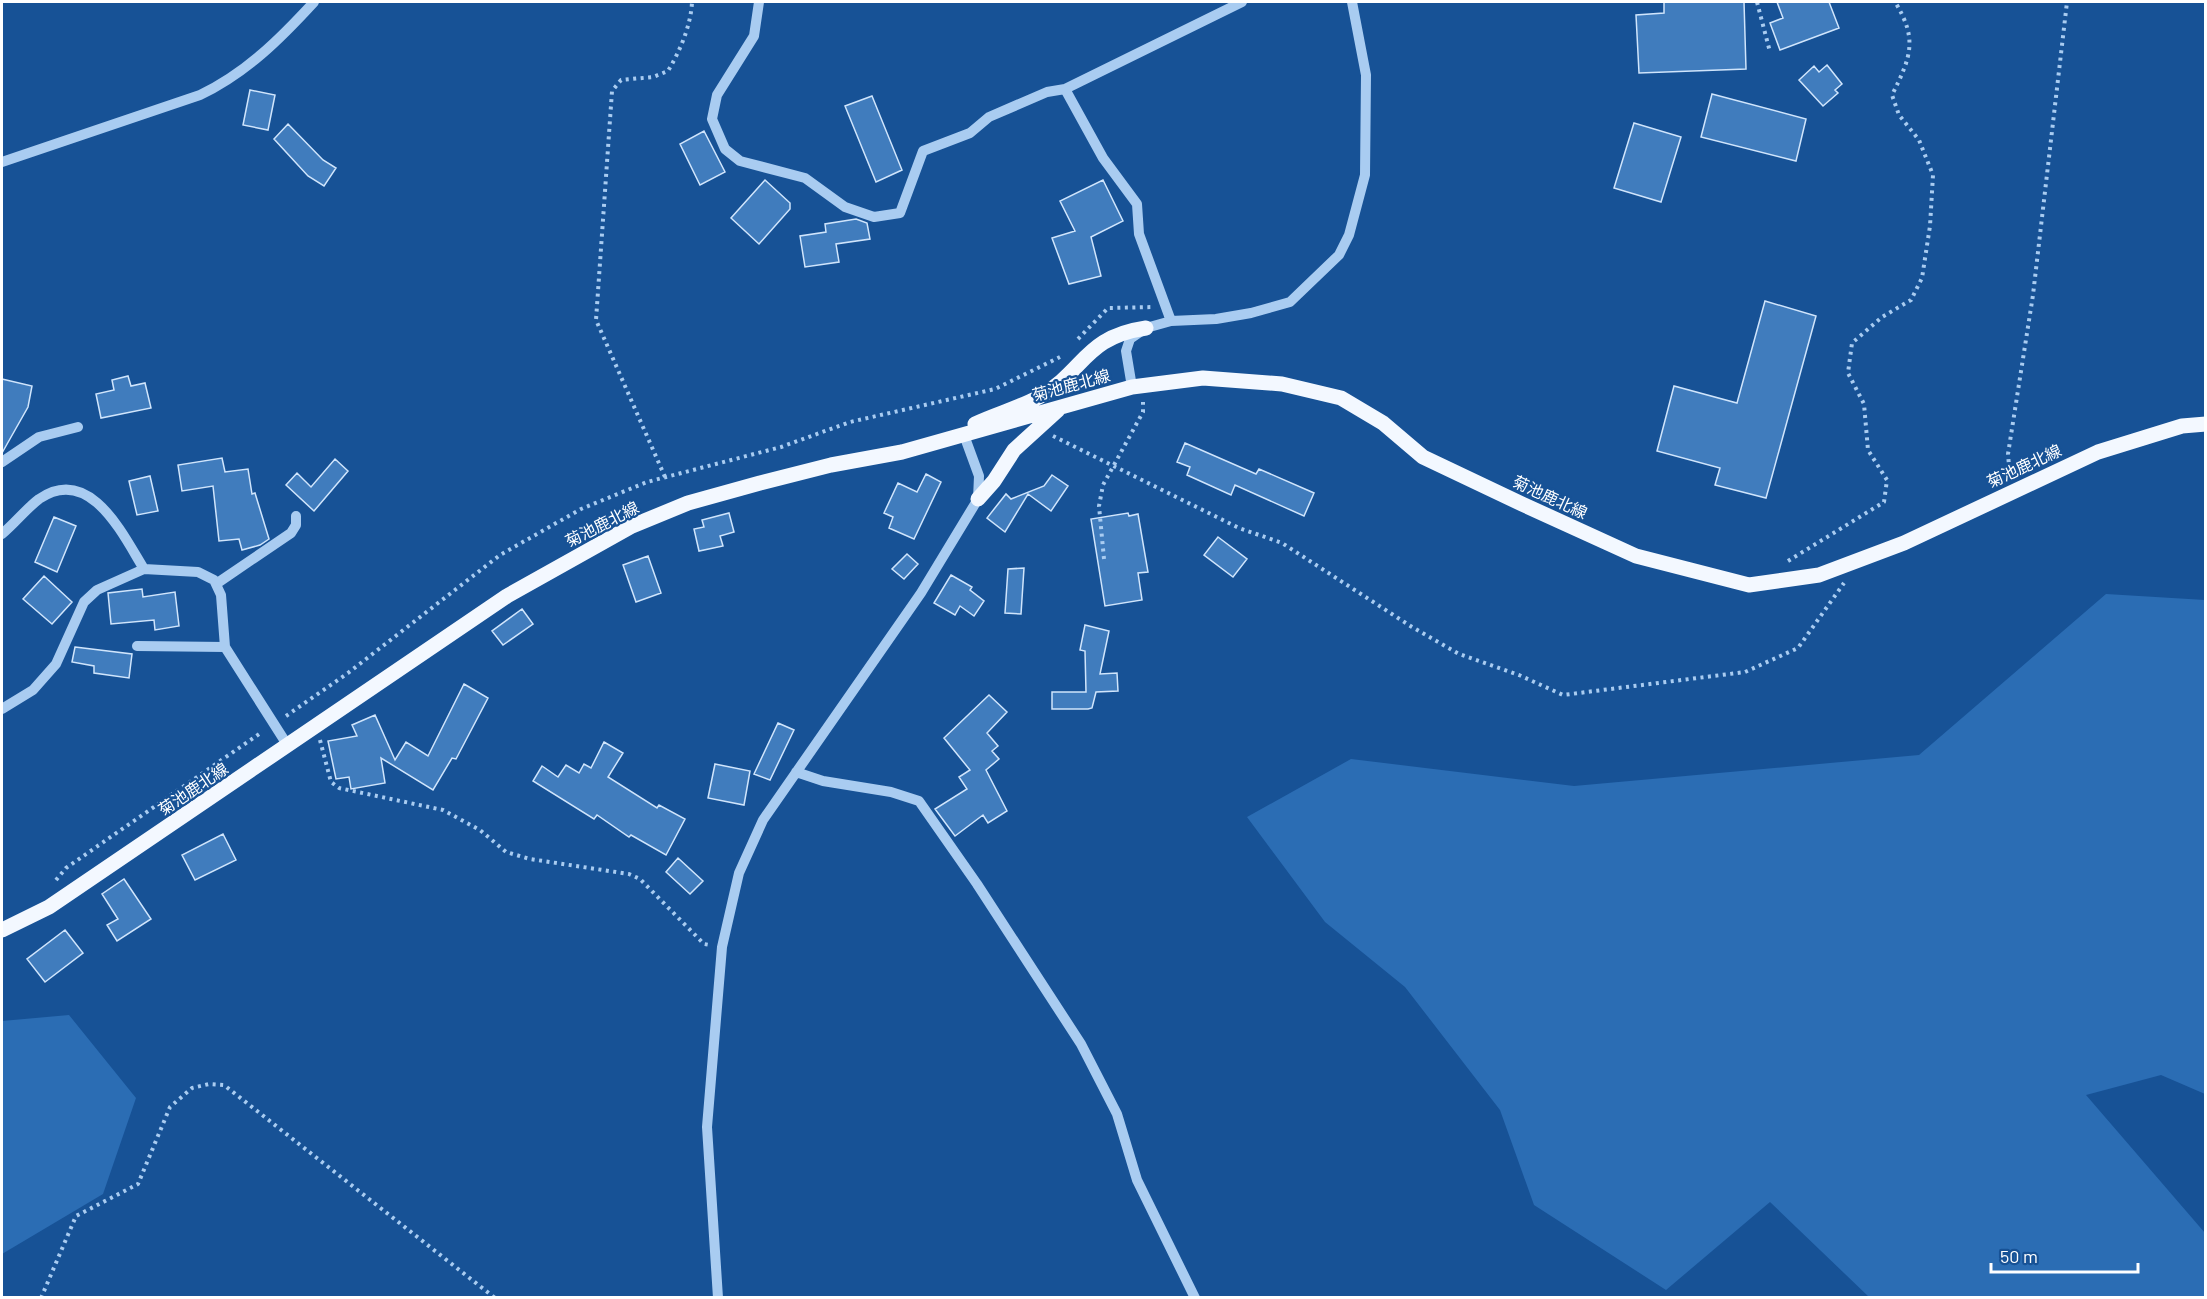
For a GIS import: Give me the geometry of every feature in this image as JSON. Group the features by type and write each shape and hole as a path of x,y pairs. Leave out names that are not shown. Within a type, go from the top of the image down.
{"main road":[{"path":"940,442 999,412 1040,397 1106,339 1123,331 1146,328"},
{"name":"菊池鹿北線","path":"2,930 49,907 507,596 632,526 688,503 760,483 940,442 1065,405 1137,387 1203,378 1282,384 1341,398 1383,423 1423,457 1522,504 1636,556 1749,585 1819,575 1904,543 2098,452 2182,426 2205,424"},
{"path":"978,499 994,482 1014,450 1037,427 1065,405"}],"street":[{"path":"2,162 200,96 230,81 285,34 314,2"},
{"path":"759,2 754,36 717,95 712,119 725,149 740,161 805,178 845,207 874,217 900,213 923,151 970,133 989,117 1038,96 1065,89 1242,2"},
{"path":"1137,387 1126,351 1130,339 1146,328 1171,321 1216,319 1290,302 1339,255 1349,235 1365,175 1366,75 1352,2"},
{"path":"1065,89 1103,158 1137,204 1139,234 1171,321"},
{"path":"2,462 39,437 78,427"},
{"path":"718,1298 707,1127 722,947 739,873 763,820 921,593 978,499 979,476 964,435"},
{"path":"2,534 40,498 61,491 85,493 106,509 144,569"},
{"path":"216,584 291,533 296,525 296,516"},
{"path":"2,709 33,690 56,664 84,602 97,590 144,569 198,572 214,580 221,596 225,647 288,746"},
{"path":"137,646 225,647"},
{"path":"796,772 823,781 891,792 919,801 977,884 1081,1044 1117,1114 1137,1179 1195,1298"}],"path":[{"path":"665,477 596,320 612,91 621,80 653,77 668,71 677,56 692,12 692,2"},
{"path":"1757,2 1770,52"},
{"path":"1778,567 1884,502 1887,480 1869,450 1864,404 1848,373 1852,343 1882,317 1911,300 1922,278 1930,226 1933,175 1919,140 1899,115 1892,95 1903,73 1910,29 1895,2"},
{"path":"2012,492 2008,454 2033,295 2067,2"},
{"path":"1104,559 1099,506 1103,485 1143,412 1137,387"},
{"path":"1037,427 1113,468 1239,528 1282,543 1412,627 1459,654 1519,675 1563,695 1745,672 1769,663 1797,648 1844,585 1850,564"},
{"path":"314,728 324,750 331,782 339,788 443,810 480,830 506,852 629,874 640,879 704,944 722,947"},
{"path":"41,1298 76,1216 138,1184 170,1107 192,1088 209,1084 224,1085 495,1298"}],"shaded area":[{"path":"2106,594 2205,600 2205,1094 2161,1075 2086,1095 2205,1233 2205,1297 1869,1297 1770,1202 1666,1290 1534,1205 1500,1110 1405,987 1325,922 1247,817 1351,759 1574,786 1919,755"},
{"path":"69,1015 136,1098 103,1194 2,1254 2,1021"}],"building":[{"path":"1664,2 1744,2 1746,69 1639,73 1636,15 1664,13"},
{"path":"1777,2 1829,2 1839,28 1780,50 1770,23 1783,18"},
{"path":"1827,65 1842,84 1835,90 1838,93 1823,106 1799,80 1814,66 1819,72"},
{"path":"250,90 275,95 268,130 243,125"},
{"path":"1712,94 1806,119 1796,161 1701,137"},
{"path":"872,96 902,170 876,182 845,106"},
{"path":"1634,123 1681,137 1661,202 1614,188"},
{"path":"288,124 323,160 336,168 324,186 308,176 274,139"},
{"path":"704,131 725,172 700,185 680,144"},
{"path":"765,180 790,203 790,209 759,244 731,218"},
{"path":"1103,180 1123,221 1091,237 1101,276 1069,284 1052,238 1075,231 1060,201"},
{"path":"856,219 867,223 870,239 836,244 839,262 805,267 800,236 826,232 825,224"},
{"path":"1765,301 1816,316 1766,498 1715,485 1720,468 1657,451 1674,386 1737,403"},
{"path":"128,376 131,386 145,383 151,408 101,418 96,394 114,390 112,380"},
{"path":"2,379 32,386 28,407 2,453"},
{"path":"1185,443 1256,474 1259,469 1314,493 1304,516 1235,485 1231,495 1187,475 1190,467 1177,462"},
{"path":"222,458 225,472 248,469 252,494 255,493 269,539 260,545 242,550 239,539 219,541 213,486 182,491 178,465"},
{"path":"335,459 348,471 314,511 286,485 297,473 311,487"},
{"path":"926,474 941,482 914,539 889,528 893,517 884,513 898,483 917,492"},
{"path":"1052,475 1068,486 1051,511 1028,494 1005,532 987,518 1006,494 1011,499 1044,486"},
{"path":"150,476 158,511 137,515 129,481"},
{"path":"729,513 734,532 720,536 723,546 699,551 694,529 704,527 702,520"},
{"path":"1128,513 1129,516 1138,514 1148,572 1138,573 1142,600 1105,606 1091,519"},
{"path":"54,517 76,526 57,572 35,562"},
{"path":"1218,537 1247,559 1233,577 1204,555"},
{"path":"907,554 918,564 904,579 892,569"},
{"path":"648,556 661,593 636,602 623,565"},
{"path":"1024,568 1021,614 1005,613 1008,569"},
{"path":"951,575 972,587 970,590 984,601 974,616 960,606 955,615 934,603"},
{"path":"44,576 72,602 52,624 23,599"},
{"path":"142,589 143,597 175,592 179,626 155,630 154,620 111,624 108,593"},
{"path":"522,609 533,624 503,645 492,631"},
{"path":"1085,625 1109,631 1100,674 1117,673 1118,691 1096,692 1092,708 1052,709 1052,692 1086,692 1085,651 1080,650"},
{"path":"75,647 132,654 129,678 94,673 94,666 72,662"},
{"path":"464,684 488,698 456,759 452,758 433,790 381,758 385,783 351,789 349,777 336,779 328,741 357,736 352,725 375,715 395,760 406,742 428,756"},
{"path":"989,695 1007,712 987,733 998,746 992,751 999,759 986,770 1007,811 988,823 983,815 955,836 935,809 967,789 959,777 970,770 944,738"},
{"path":"778,723 794,730 770,780 754,774"},
{"path":"604,742 623,753 608,777 657,808 659,805 685,819 666,855 631,835 629,837 597,815 594,819 533,781 542,766 558,777 566,765 579,773 584,764 591,768"},
{"path":"715,764 750,771 744,805 708,798"},
{"path":"223,834 236,860 195,880 182,855"},
{"path":"678,858 703,881 690,894 666,872"},
{"path":"124,879 151,919 117,941 107,925 118,919 102,894"},
{"path":"65,930 83,953 45,982 27,959"}]}
